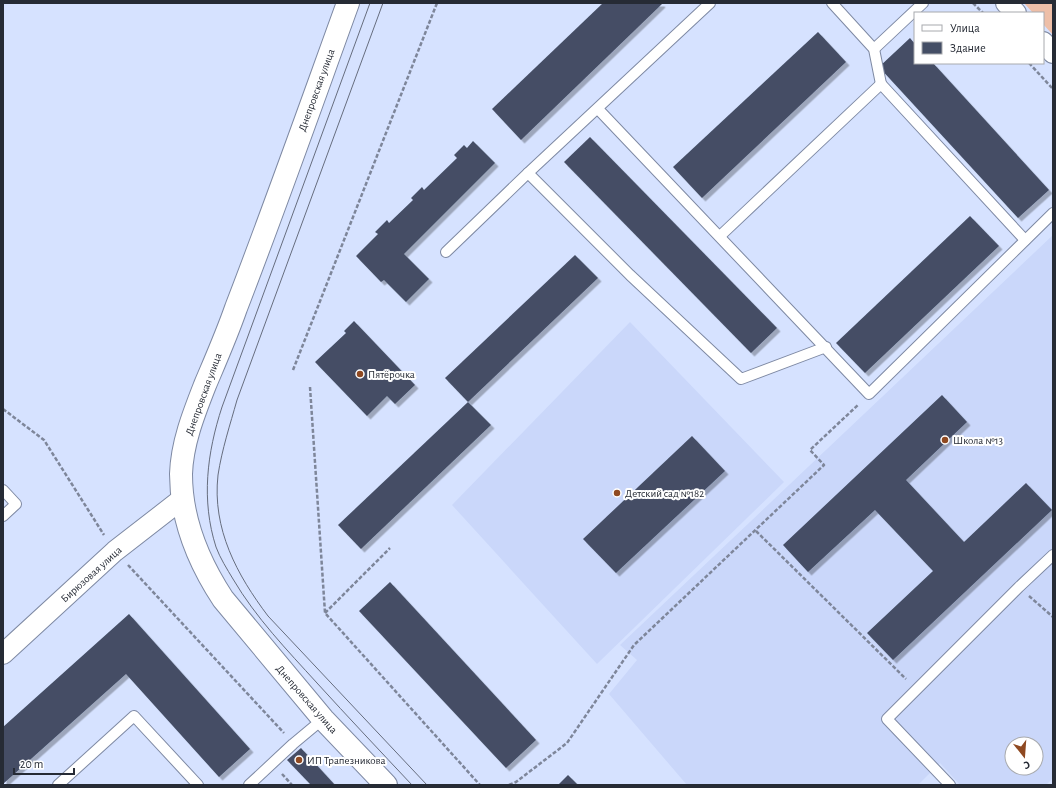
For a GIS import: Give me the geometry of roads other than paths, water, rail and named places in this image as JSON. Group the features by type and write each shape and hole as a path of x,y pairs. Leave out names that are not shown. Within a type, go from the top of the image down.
{"street":[{"name":"Днепровская улица","path":"348,3 236,309 191,422 181,473 182,499 186,522 210,580 235,615 323,719 386,785"},
{"path":"1006,3 1015,12"},
{"path":"1044,43 1053,53"},
{"name":"Бирюзовая улица","path":"3,654 115,551 182,499"}],"lane":[{"path":"446,252 710,3"},
{"path":"832,3 874,49 881,84 1025,240"},
{"path":"874,49 923,3"},
{"path":"720,236 881,84"},
{"path":"598,109 826,347 869,394 1053,213"},
{"path":"528,174 630,275 741,379 826,347"},
{"path":"3,490 16,504 3,516"},
{"path":"950,785 887,719 1053,555"},
{"path":"58,785 134,716 198,785"},
{"path":"248,785 323,719"}],"tram line":[{"path":"370,3 222,407 210,459 207,494 208,512 216,547 228,571 242,593 272,633 294,658 412,785"},
{"path":"383,3 237,400 226,437 220,465 217,495 223,533 229,550 246,584 268,616 427,785"}],"place":[{"name":"Пятёрочка","path":"360,374"},
{"name":"Школа №13","path":"945,440"},
{"name":"Детский сад №182","path":"617,493"},
{"name":"ИП Трапезникова","path":"299,760"}]}
